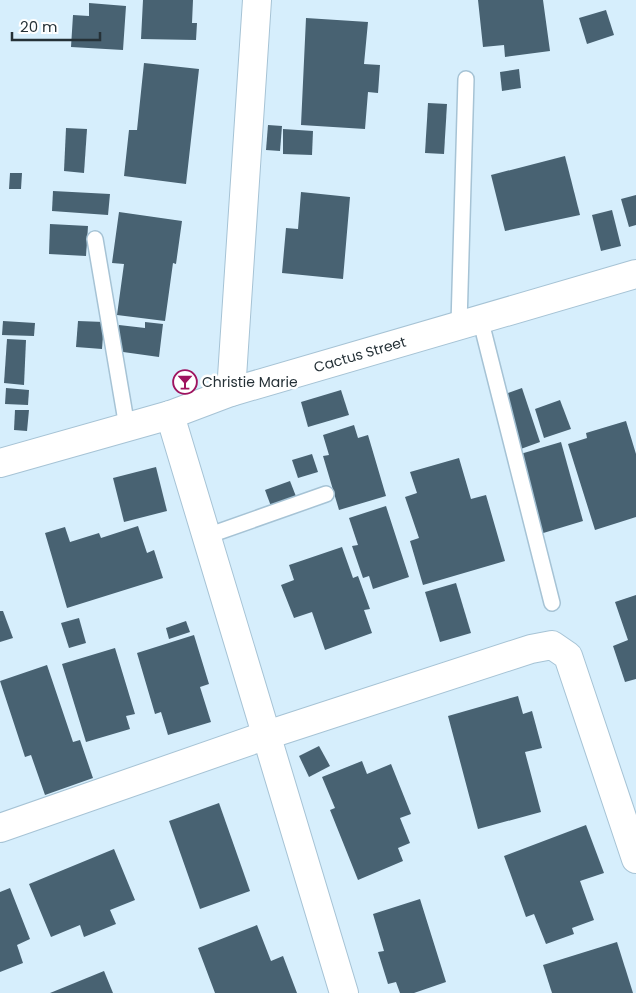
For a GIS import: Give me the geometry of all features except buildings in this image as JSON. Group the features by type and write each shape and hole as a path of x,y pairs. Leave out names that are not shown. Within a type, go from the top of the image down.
{"street":[{"path":"231,392 257,0"},
{"name":"Cactus Street","path":"0,464 170,415 231,392 636,274"},
{"path":"170,415 344,993"},
{"path":"0,828 267,735 531,649 552,645 568,656 636,858"}],"lane":[{"path":"466,79 470,321 552,603"},
{"path":"94,239 127,427"},
{"path":"206,536 326,494"}],"place":[{"name":"Christie Marie","path":"185,382"}]}
